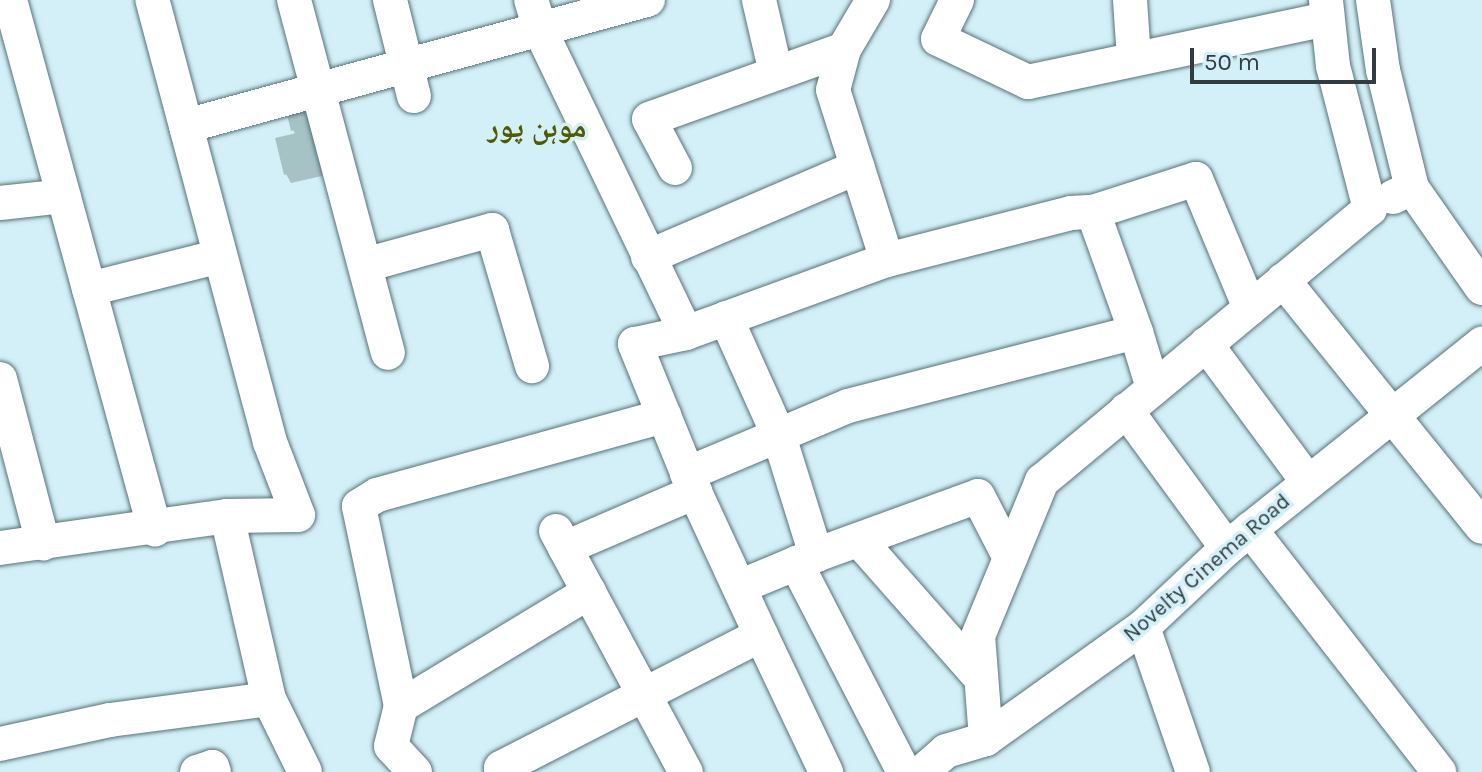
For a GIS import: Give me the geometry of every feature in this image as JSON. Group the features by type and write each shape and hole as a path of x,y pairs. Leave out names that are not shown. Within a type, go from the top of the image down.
{"street":[{"path":"10,0 155,530"},
{"path":"0,548 155,530 227,516 298,515 270,442 152,0"},
{"path":"294,0 388,353"},
{"path":"390,0 410,80"},
{"path":"186,126 319,87 410,80 535,14 648,0"},
{"path":"759,0 776,73"},
{"path":"873,0 844,49 833,90 887,260"},
{"path":"957,0 938,39 1028,82 1134,59 1327,9 1333,66 1370,209"},
{"path":"1130,0 1134,59"},
{"path":"1373,0 1383,70 1412,188 1482,288"},
{"path":"535,14 686,333"},
{"path":"675,168 649,119 844,49"},
{"path":"648,257 858,167"},
{"path":"826,772 691,483 635,344 686,333 887,260 1071,213 1093,212 1196,179 1250,308"},
{"path":"986,739 977,674 978,636 1042,481 1370,209 1412,188"},
{"path":"0,203 64,196"},
{"path":"1093,212 1153,388"},
{"path":"365,265 492,230 532,366"},
{"path":"89,289 220,256"},
{"path":"1283,280 1482,527"},
{"path":"726,318 779,436 806,559 904,772"},
{"path":"686,772 561,540 691,483 779,436 848,406 1136,332"},
{"path":"1206,344 1308,482"},
{"name":"Novelty Cinema Road","path":"922,772 946,751 986,739 1143,627 1238,538 1392,412 1482,344"},
{"path":"0,379 43,543"},
{"path":"1126,410 1439,772"},
{"path":"415,772 391,746 401,706 359,506 377,495 664,416"},
{"path":"739,587 978,496 1010,558"},
{"path":"227,516 269,699 305,772"},
{"path":"859,540 977,674"},
{"path":"401,706 589,592"},
{"path":"1143,627 1193,772"},
{"path":"502,772 501,768 761,635"},
{"path":"0,744 110,720 269,699"},
{"path":"197,772 212,767 214,772"}],"building":[{"path":"315,96 322,123 291,131 284,103"},
{"path":"323,127 331,163 284,175 275,138"}],"district":[{"name":"موہن پور","path":"537,127"}]}
